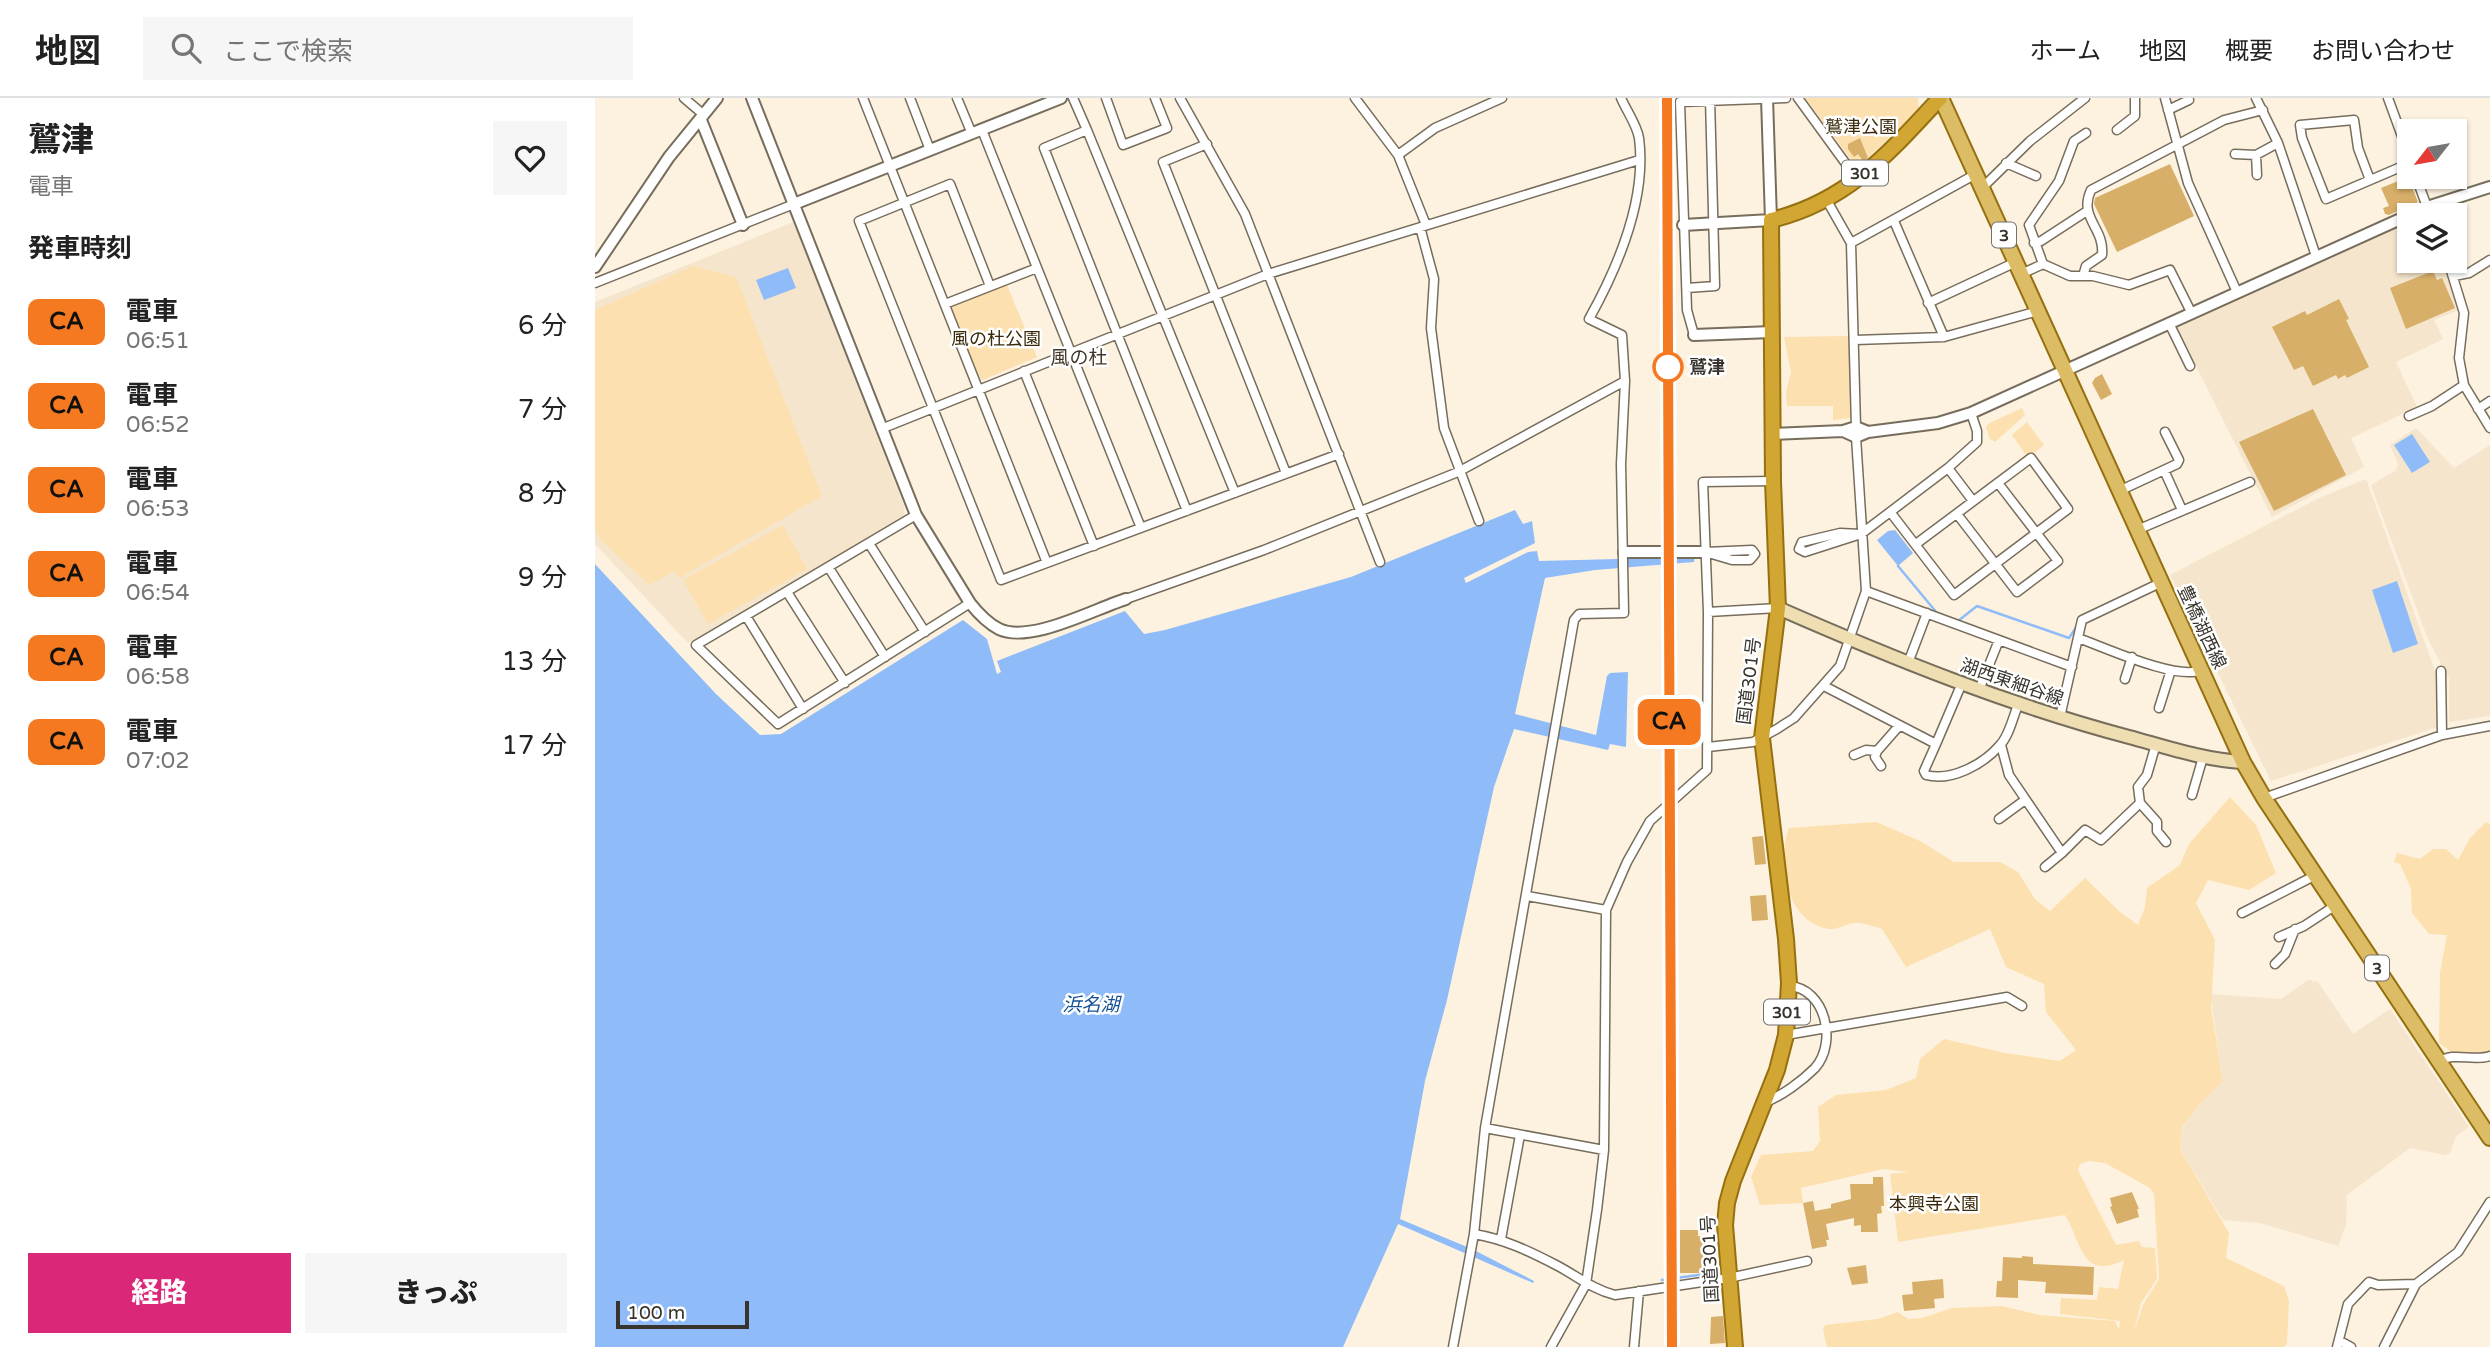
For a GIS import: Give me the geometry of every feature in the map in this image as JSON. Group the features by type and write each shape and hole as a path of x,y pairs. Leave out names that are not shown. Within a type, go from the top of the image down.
{"highway":[{"name":"301","path":"1770,220 1799,213 1826,200 1857,179 1879,163 1941,98"},
{"name":"国道301号","path":"1735,1347 1725,1225 1727,1203 1733,1181 1766,1102 1786,1035 1789,986 1787,939 1777,881 1762,738 1778,608 1773,481 1770,220"}],"main road":[{"name":"豊橋湖西線","path":"1941,98 2243,762 2264,798 2490,1138"},
{"name":"湖西東細谷線","path":"1778,608 1908,663 2018,705 2203,757 2243,762"}],"street":[{"path":"684,98 702,117 743,225"},
{"path":"595,267 669,157 717,98"},
{"path":"752,98 916,515 970,603 980,615 1000,630 1027,633 1211,570 1362,511 1458,472 1625,382"},
{"path":"863,98 1047,563"},
{"path":"910,98 930,150"},
{"path":"957,98 977,132 1037,268 1141,528"},
{"path":"595,283 1060,98"},
{"path":"1073,98 1235,493"},
{"path":"1106,98 1123,145 1167,128 1155,98"},
{"path":"1181,98 1245,214 1380,562"},
{"path":"1355,98 1398,155 1423,226 1434,279 1431,328 1444,428 1458,472 1479,521"},
{"path":"1398,155 1435,128 1502,98"},
{"path":"1453,1347 1474,1234 1485,1128 1574,620 1579,614 1624,613 1625,552 1621,464 1625,382 1622,335 1589,319 1625,245 1639,176 1639,135 1621,98"},
{"path":"1772,332 1694,335 1687,310 1680,102 1786,98"},
{"path":"1798,98 1857,179"},
{"path":"1982,188 2006,163 2085,98"},
{"path":"2117,130 2135,116 2135,98"},
{"path":"2165,98 2188,183 2237,292"},
{"path":"2256,98 2278,143 2316,256"},
{"path":"2388,98 2397,123"},
{"path":"1687,288 1715,286 1710,99"},
{"path":"1683,225 1770,220 1767,99"},
{"path":"2168,110 2189,100"},
{"path":"2083,276 2086,266 2102,255 2103,243 2087,211 2091,190 2224,120 2263,110"},
{"path":"2370,180 2358,148 2354,120 2300,125 2302,138 2326,199 2370,180 2397,166"},
{"path":"1087,130 1044,148 1187,511"},
{"path":"2043,264 2029,225 2033,216 2052,195 2074,141 2086,133"},
{"path":"2235,154 2256,155 2278,143"},
{"path":"1206,144 1163,162 1286,474"},
{"path":"2256,155 2257,175"},
{"path":"881,429 1268,274 1639,160"},
{"path":"2006,163 2036,176"},
{"path":"1851,243 1976,174"},
{"path":"990,286 950,184 859,221 1001,580 1339,454"},
{"path":"2449,203 2490,187"},
{"path":"1708,747 1753,742 1794,718 1840,666 1866,591 1856,432 1851,243 1826,200"},
{"path":"2034,243 2060,230 2087,211"},
{"path":"1893,221 1944,337"},
{"path":"1774,434 1868,432 1928,425 1971,413 2316,256 2397,224"},
{"path":"2454,276 2469,273 2490,260"},
{"path":"1928,303 2019,268 2043,264 2070,276 2093,276 2129,285 2170,270 2191,312"},
{"path":"945,304 1037,268"},
{"path":"2453,273 2464,313 2459,358 2465,385 2490,428"},
{"path":"1855,340 1944,337 2038,311"},
{"path":"2169,323 2190,366"},
{"path":"1024,371 1094,546"},
{"path":"2409,416 2432,406 2465,385"},
{"path":"2478,409 2490,401"},
{"path":"1861,534 1840,533 1802,542 1799,549 1805,552 1861,534 1948,468 1977,442 1977,431 1971,413"},
{"path":"2119,491 2177,464 2179,460 2165,432"},
{"path":"1891,513 1954,595 2068,509 2031,458 1916,544"},
{"path":"1948,468 1973,501"},
{"path":"2164,470 2182,510"},
{"path":"1551,1347 1586,1284 1604,1150 1606,910 1627,862 1650,821 1707,770 1708,612 1703,482 1773,481"},
{"path":"2137,530 2250,482"},
{"path":"1957,514 2017,592 2058,562 1998,483"},
{"path":"916,515 870,545 696,645 778,724 970,603"},
{"path":"870,545 925,632"},
{"path":"1625,552 1752,550 1755,554 1750,560 1732,560 1705,552"},
{"path":"829,568 885,657"},
{"path":"2060,717 2085,618 2160,583"},
{"path":"1866,591 2072,667"},
{"path":"787,592 845,683"},
{"path":"1708,612 1778,608"},
{"path":"1908,663 1927,613"},
{"path":"746,616 803,709"},
{"path":"2078,638 2171,670 2188,674 2201,670"},
{"path":"1979,690 1999,640"},
{"path":"2125,679 2132,657"},
{"path":"2159,708 2171,670"},
{"path":"2441,671 2442,735"},
{"path":"1962,683 1924,771 1926,775 1935,777 1975,767 2001,745 2018,705"},
{"path":"1824,686 1936,744"},
{"path":"1881,766 1875,757 1877,751 1899,726"},
{"path":"2264,798 2442,735 2490,726"},
{"path":"2156,744 2147,775 2138,787 2140,803 2157,822 2157,831 2166,842"},
{"path":"2001,745 2008,775 2062,853"},
{"path":"1854,755 1866,750 1877,751"},
{"path":"2192,794 2203,757"},
{"path":"1999,819 2025,800"},
{"path":"2045,867 2085,830 2101,840 2140,803"},
{"path":"2242,913 2316,875"},
{"path":"1527,896 1606,910"},
{"path":"2279,937 2336,905"},
{"path":"2275,964 2285,954 2295,929"},
{"path":"1766,1102 1781,1096 1814,1069 1823,1050 1825,1028 1820,1002 1802,987 1789,986"},
{"path":"1786,1035 1931,1005 2007,997 2022,1006"},
{"path":"2439,1062 2450,1056 2468,1059 2490,1056"},
{"path":"1485,1128 1604,1150"},
{"path":"1501,1239 1520,1135"},
{"path":"2384,1347 2416,1284 2458,1252 2490,1202"},
{"path":"1474,1234 1501,1239 1558,1266 1586,1284 1615,1295 1729,1278 1807,1261"},
{"path":"2351,1347 2338,1344 2340,1330 2348,1304 2369,1282 2378,1285 2416,1284"},
{"path":"1634,1347 1639,1291"}],"shaded area":[{"path":"794,222 904,506 905,522 688,643 595,544 595,302"},
{"path":"2397,228 2397,273 2447,273 2459,310 2434,320 2443,339 2396,362 2417,407 2351,438 2364,467 2272,517 2175,324"},
{"path":"2416,428 2454,468 2490,445 2490,716 2449,722 2449,679 2427,637 2371,485 2396,470 2398,464 2390,445"},
{"path":"2366,479 2437,676 2438,727 2271,781 2170,575 2319,498"},
{"path":"2308,980 2318,982 2353,1034 2390,1009 2469,1127 2456,1136 2450,1153 2445,1155 2410,1148 2347,1195 2346,1225 2338,1246 2260,1223 2223,1220 2180,1149 2182,1129 2197,1107 2223,1081 2210,994 2281,999"}],"green space":[{"name":"鷲津公園","path":"1805,98 1918,98 1919,110 1857,168"},
{"path":"693,266 736,277 822,496 679,578 675,571 649,585 600,539 595,528 595,310"},
{"name":"風の杜公園","path":"1006,283 1037,357 983,380 977,377 951,311 953,305"},
{"path":"1850,336 1851,418 1833,420 1833,406 1787,406 1786,392 1791,372 1784,337"},
{"path":"2022,408 2025,415 1995,442 1990,439 1986,428 1988,424"},
{"path":"2027,422 2044,445 2028,458 2012,435"},
{"path":"783,525 807,569 708,624 683,580"},
{"name":"本興寺公園","path":"2230,797 2256,825 2276,873 2249,890 2208,880 2196,903 2215,940 2211,1008 2223,1081 2197,1107 2182,1128 2180,1149 2229,1233 2226,1258 2284,1286 2289,1301 2287,1344 2284,1347 1827,1347 1823,1330 1825,1325 1878,1319 1898,1312 1908,1319 1922,1318 1952,1308 2002,1306 2039,1315 2115,1321 2119,1330 2120,1321 2060,1314 2061,1298 2097,1300 2099,1287 2118,1289 2124,1260 2099,1266 2091,1263 2080,1248 2065,1215 1898,1242 1890,1174 1908,1172 1883,1169 1801,1188 1803,1203 1760,1205 1751,1177 1761,1155 1813,1151 1820,1141 1818,1107 1836,1095 1886,1090 1916,1078 1920,1059 1944,1039 2005,1053 2060,1061 2076,1050 2046,1012 2044,984 2006,967 1990,929 1906,967 1882,929 1858,923 1828,929 1814,924 1802,915 1788,889 1785,873 1785,842 1789,828 1876,822 1920,841 1954,862 2000,862 2018,872 2035,899 2050,911 2085,878 2120,912 2138,925 2145,907 2147,888 2180,865 2189,844","holes":["2089,1161 2105,1163 2150,1188 2154,1194 2159,1279 2143,1305 2134,1332 2141,1303 2157,1279 2155,1248 2142,1247 2139,1241 2116,1245 2078,1170 2080,1164"]},
{"path":"2486,822 2490,824 2490,1053 2453,1053 2439,1043 2440,972 2447,935 2429,934 2412,913 2411,889 2400,864 2394,862 2397,853 2420,859 2433,849 2446,849 2458,860 2470,838"}],"water":[{"path":"788,268 796,288 764,300 756,280"},
{"path":"2412,434 2430,462 2412,473 2394,445"},
{"name":"浜名湖","path":"1515,510 1523,524 1532,521 1535,543 1464,578 1466,583 1528,552 1537,551 1539,561 1695,557 1694,562 1595,570 1545,578 1515,714 1596,735 1607,676 1610,673 1628,672 1626,747 1610,744 1608,750 1514,729 1494,787 1447,1000 1425,1081 1400,1219 1472,1249 1534,1281 1533,1283 1398,1224 1343,1347 595,1347 595,564 716,694 760,735 781,734 963,620 987,639 997,674 1001,672 997,661 1125,611 1144,634 1165,630 1351,577"},
{"path":"1895,530 1913,553 1898,566 1877,540 1888,531"},
{"path":"2397,581 2418,644 2393,653 2372,590"}],"building":[{"path":"1860,138 1868,158 1863,161 1858,154 1854,157 1848,149 1848,144"},
{"path":"2170,164 2194,216 2117,252 2094,204 2095,198"},
{"path":"2397,181 2397,189 2413,189 2418,202 2397,203 2397,211 2385,214 2383,208 2389,206 2381,188"},
{"path":"2434,273 2437,280 2442,278 2455,308 2406,329 2390,288"},
{"path":"2339,299 2369,367 2347,378 2345,375 2338,379 2336,375 2313,386 2303,366 2294,370 2272,327 2305,311 2307,315"},
{"path":"2102,374 2112,394 2101,400 2092,383"},
{"path":"2313,409 2346,475 2274,511 2239,442"},
{"path":"1763,836 1766,864 1755,865 1752,837"},
{"path":"1766,895 1768,920 1752,921 1750,896"},
{"path":"1873,1177 1883,1177 1884,1206 1881,1206 1882,1213 1877,1214 1878,1232 1861,1232 1861,1225 1854,1226 1854,1218 1826,1224 1829,1240 1826,1240 1827,1246 1812,1249 1803,1203 1813,1201 1815,1211 1831,1208 1831,1204 1851,1199 1850,1184 1873,1184"},
{"path":"2132,1192 2139,1209 2139,1217 2117,1224 2110,1207 2110,1198"},
{"path":"1680,1230 1698,1230 1698,1236 1705,1237 1706,1273 1680,1273"},
{"path":"2003,1257 2033,1257 2033,1264 2094,1267 2093,1295 2045,1293 2046,1282 2018,1280 2018,1298 1996,1297 1997,1281 2002,1281"},
{"path":"1866,1265 1868,1283 1852,1285 1847,1268"},
{"path":"1943,1279 1944,1298 1934,1299 1935,1308 1904,1311 1902,1295 1913,1294 1912,1282"},
{"path":"1723,1316 1725,1343 1710,1344 1711,1317"}],"waterway":[{"path":"1898,566 1937,613 1942,615"},
{"path":"1958,621 1977,606 2069,638 2077,626"},
{"path":"1662,1280 1720,1272"}],"railway":[{"path":"1667,98 1672,1347"}],"train":[{"name":"CA","path":"1667,98 1672,1347"}],"place":[{"name":"鷲津","path":"1668,367"}],"district":[{"name":"風の杜","path":"1079,357"}]}
